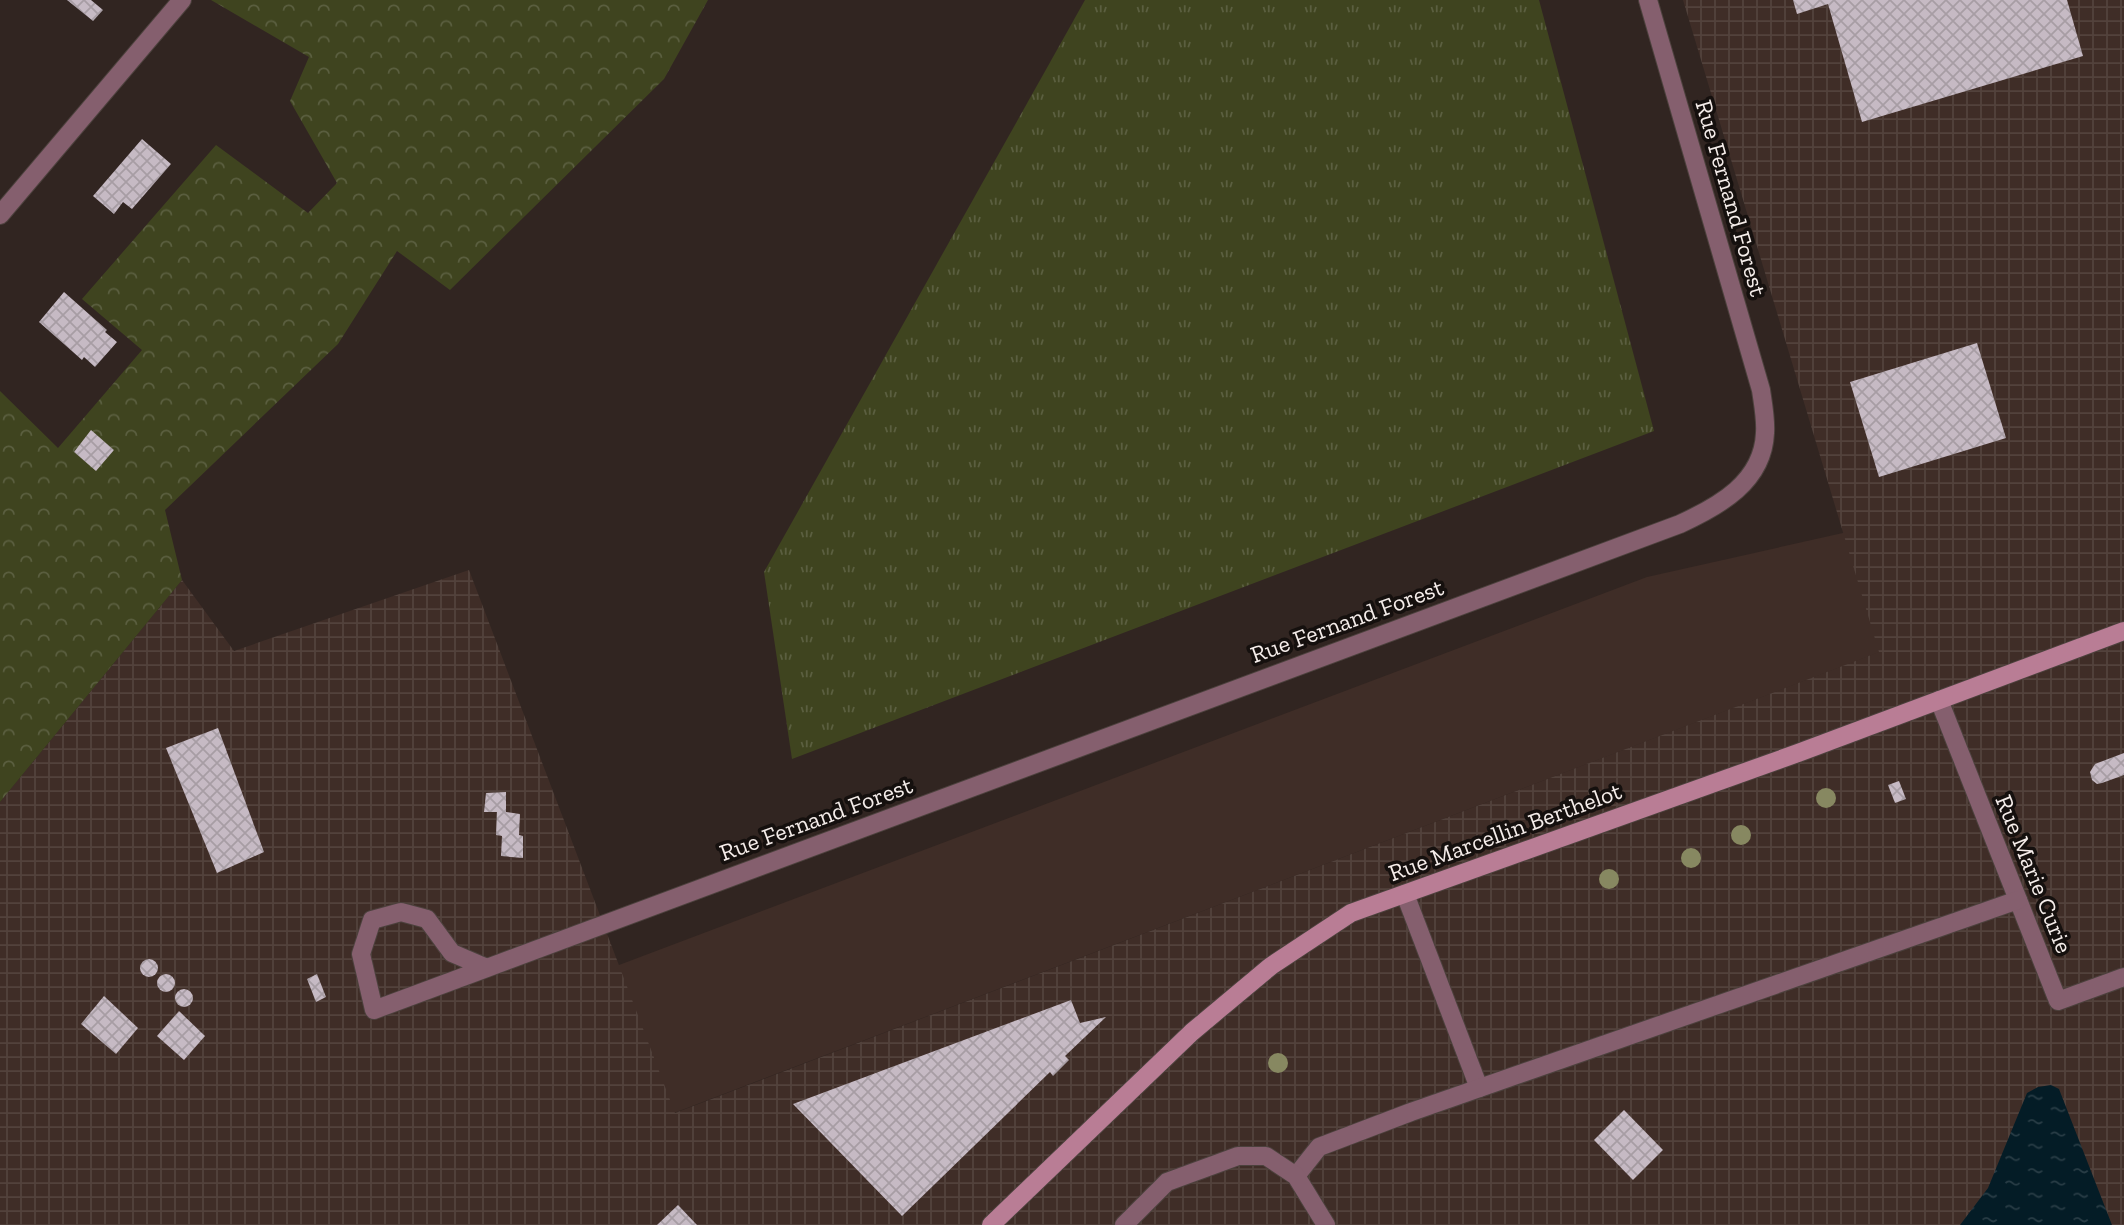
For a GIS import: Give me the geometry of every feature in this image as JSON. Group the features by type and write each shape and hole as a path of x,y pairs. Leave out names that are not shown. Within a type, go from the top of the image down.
{"street":[{"path":"0,215 182,0"},
{"name":"Rue Fernand Forest","path":"487,968 452,953 427,919 401,912 372,920 360,954 374,1010 487,968 1680,524 1711,510 1729,498 1756,466 1763,450 1766,433 1763,399 1648,0"},
{"name":"Rue Marcellin Berthelot","path":"991,1225 1192,1032 1270,966 1351,913 2124,631"},
{"name":"Rue Marie Curie","path":"1939,700 2058,1001 2124,977"},
{"path":"1405,894 1479,1088"},
{"path":"1296,1176 1319,1147 1479,1088 2018,900"},
{"path":"1124,1225 1167,1182 1238,1156 1266,1156 1296,1176 1326,1225"}],"shaded area":[{"path":"1683,0 2124,0 2124,1225 0,1225 0,802 182,580 234,651 469,570 675,1113 1879,652"},
{"path":"2124,470 1880,652 674,1113 0,1225 0,1204 619,965 1647,577"}],"green space":[{"path":"211,0 708,0 664,79 450,290 397,251 338,344 165,510 182,580 0,802 0,391 58,448 142,350 82,299 216,145 308,213 337,183 290,101 309,57"},
{"path":"1085,0 1539,0 1654,431 792,759 764,572"}],"water":[{"path":"2051,1085 2059,1089 2112,1225 1960,1225 1988,1188 2027,1093 2038,1087"}],"building":[{"path":"67,0 91,0 103,10 93,21"},
{"path":"1793,0 2067,0 2083,56 1862,122 1828,4 1797,14"},
{"path":"142,139 171,164 132,209 123,202 114,214 93,196"},
{"path":"64,292 117,342 95,367 84,357 82,360 39,322"},
{"path":"1977,343 2006,438 1879,477 1850,382"},
{"path":"91,430 114,450 96,471 74,452"},
{"path":"218,728 264,852 217,873 166,748"},
{"path":"2124,753 2124,775 2097,784 2092,780 2090,772 2095,764"},
{"path":"1899,781 1906,799 1895,803 1888,785"},
{"path":"506,792 506,812 520,814 519,835 523,836 523,858 501,856 502,836 496,835 497,812 484,812 486,793"},
{"path":"149,959 155,962 158,968 155,974 149,977 143,974 140,968 143,962"},
{"path":"166,974 172,977 175,983 172,989 166,992 160,989 157,983 160,977"},
{"path":"317,974 326,997 316,1002 307,979"},
{"path":"184,989 190,992 193,998 190,1004 184,1007 178,1004 175,998 178,992"},
{"path":"104,996 138,1028 116,1054 81,1024"},
{"path":"1071,1000 1080,1023 1106,1017 1065,1056 1069,1060 1053,1076 1050,1072 902,1216 793,1104"},
{"path":"179,1011 205,1036 184,1060 157,1036"},
{"path":"1624,1110 1663,1150 1633,1180 1594,1140"},
{"path":"678,1205 697,1225 657,1225"}]}
